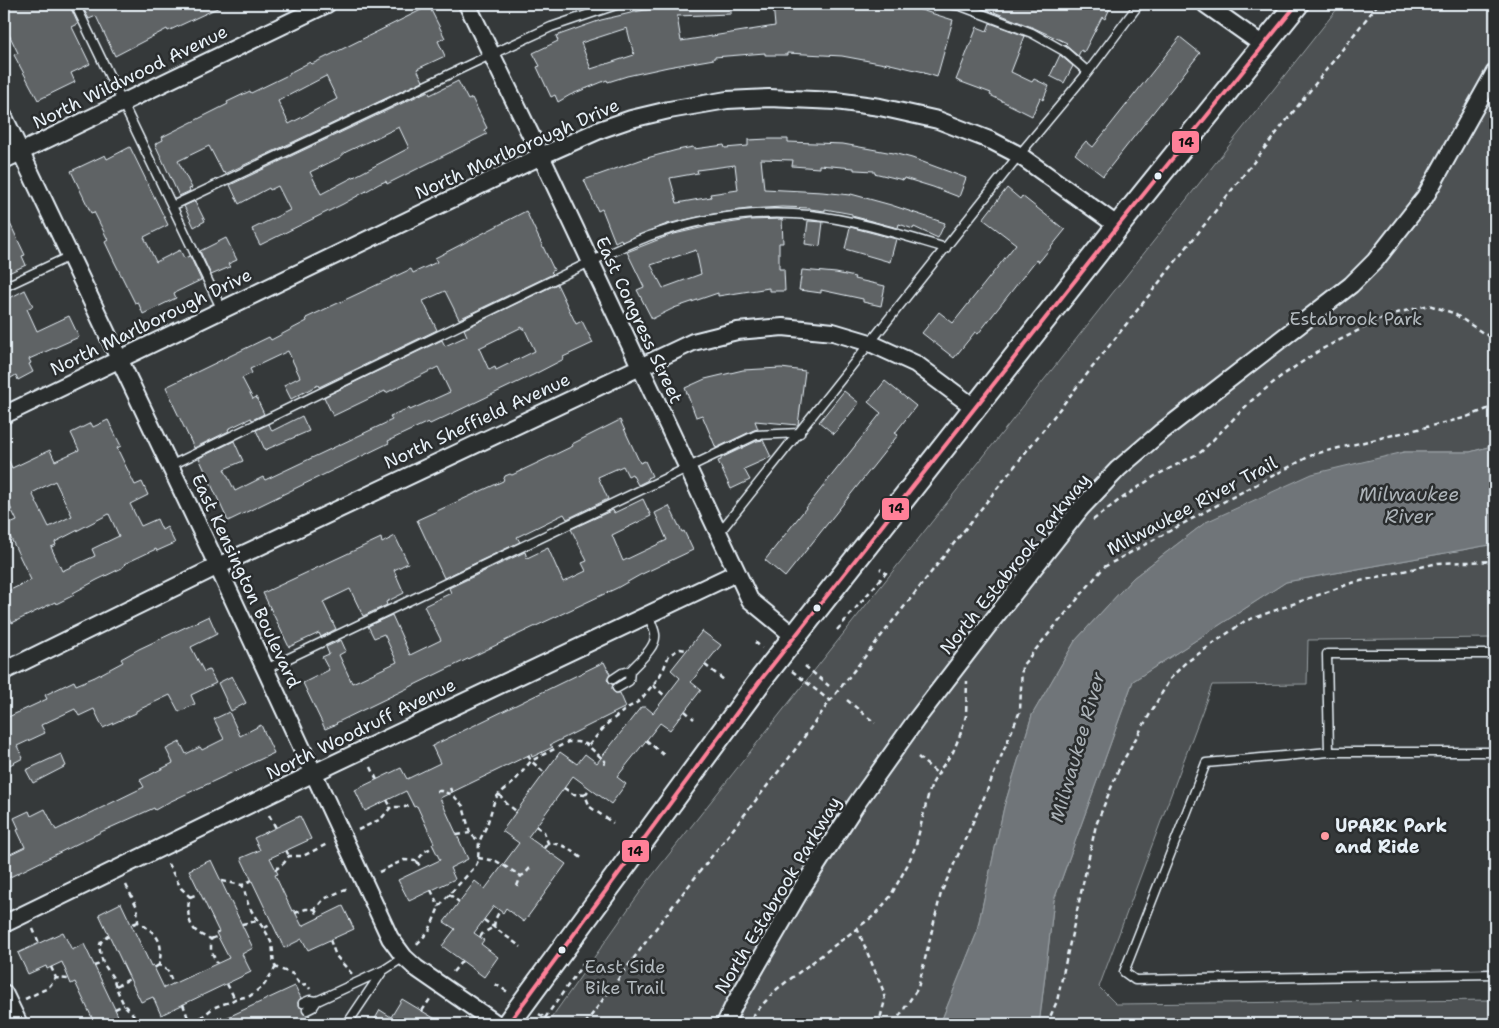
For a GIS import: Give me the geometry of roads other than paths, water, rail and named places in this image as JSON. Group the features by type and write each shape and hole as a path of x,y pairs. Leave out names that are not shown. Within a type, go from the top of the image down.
{"street":[{"name":"North Wildwood Avenue","path":"4,160 327,4"},
{"name":"East Congress Street","path":"467,4 541,156 736,573 750,600 795,637"},
{"path":"1205,4 1263,45"},
{"path":"508,1024 763,678 1118,226 1297,4"},
{"name":"North Estabrook Parkway","path":"725,1024 734,1005 802,888 857,803 916,720 1081,508 1118,469 1160,433 1351,285 1375,261 1425,197 1495,72"},
{"name":"North Marlborough Drive","path":"4,416 541,156 602,129 631,119 669,110 727,100 769,98 836,101 880,107 938,120 992,141 1019,155 1118,226"},
{"name":"East Kensington Boulevard","path":"4,117 218,566 390,938 404,957 416,968 497,1024"},
{"name":"North Sheffield Avenue","path":"4,671 218,566 693,342 737,331 783,327 833,332 870,343 916,364 975,408"},
{"name":"North Woodruff Avenue","path":"4,924 314,773 736,573"},
{"path":"4,993 19,1024"}],"lane":[{"path":"75,4 222,310"},
{"path":"172,206 551,27 619,4"},
{"path":"949,4 960,6 1032,33 1064,51 1088,72"},
{"path":"718,535 1019,155 1088,72 1139,4"},
{"path":"170,466 590,262 650,236 688,225 725,217 762,213 810,215 866,225 946,248"},
{"path":"4,288 70,256"},
{"path":"266,669 756,435 800,433"},
{"path":"613,679 622,673 630,671 650,650 655,634 648,614"},
{"path":"1329,752 1327,654 1495,654"},
{"path":"617,688 629,681 630,671"},
{"path":"1495,752 1329,752 1206,763 1124,972 1135,980 1495,974"},
{"path":"305,1007 313,1007 317,1001 384,970 404,957"},
{"path":"347,1024 384,970"}],"water":[{"name":"Milwaukee River","path":"1495,445 1495,544 1286,582 1133,681 1054,900 1040,1017 1037,1024 940,1024 976,935 1004,807 1032,715 1075,641 1133,578 1206,522 1312,474 1404,452 1470,452"}],"place":[{"name":"UPARK Park and Ride","path":"1325,836"}],"park label":[{"name":"Estabrook Park","path":"1356,319"},
{"name":"East Side Bike Trail","path":"625,978"}]}
